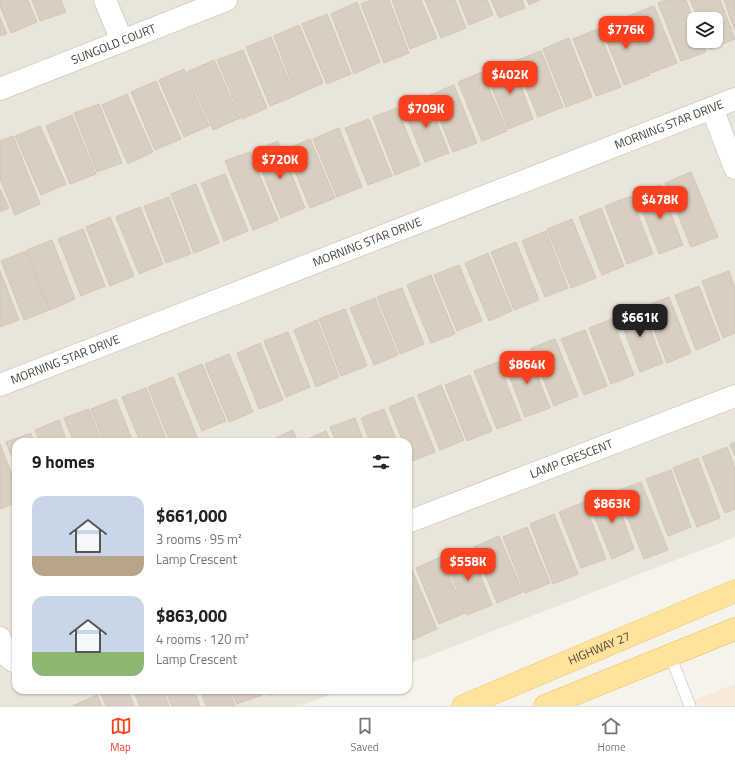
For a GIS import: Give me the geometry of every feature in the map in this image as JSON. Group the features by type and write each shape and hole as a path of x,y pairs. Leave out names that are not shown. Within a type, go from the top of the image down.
{"main road":[{"name":"HIGHWAY 27","path":"464,706 735,591"},
{"path":"545,706 735,629"}],"street":[{"path":"105,0 122,41"},
{"name":"SUNGOLD COURT","path":"0,89 226,0"},
{"name":"MORNING STAR DRIVE","path":"0,385 735,99"},
{"path":"712,108 735,168"},
{"name":"LAMP CRESCENT","path":"412,520 735,396"},
{"path":"0,638 4,651 12,660"}],"lane":[{"path":"670,655 690,706"}],"shaded area":[{"path":"0,0 735,0 735,537 412,662 412,438 12,438 12,694 332,694 301,706 0,706"},
{"path":"735,684 735,706 679,706"}],"building":[{"path":"0,0 28,0 37,22 11,33 0,6"},
{"path":"32,0 61,0 66,12 40,21"},
{"path":"371,0 389,0 409,53 384,63 361,4"},
{"path":"392,0 421,0 437,38 410,49"},
{"path":"425,0 455,0 466,28 441,38"},
{"path":"459,0 487,0 493,15 469,25"},
{"path":"491,0 522,0 525,8 499,18"},
{"path":"527,0 540,0 529,5"},
{"path":"666,0 686,0 691,12 687,12 687,48 705,48 706,52 681,61 658,3"},
{"path":"690,0 720,0 735,39 723,44 723,12 695,12"},
{"path":"724,0 735,0 735,31"},
{"path":"357,2 380,62 354,74 331,14"},
{"path":"654,6 677,63 651,73 628,16"},
{"path":"327,14 351,74 327,84 302,24"},
{"path":"627,16 650,75 624,85 601,26"},
{"path":"0,17 7,34 0,36"},
{"path":"299,25 323,83 296,95 274,36"},
{"path":"598,29 621,87 596,96 573,39"},
{"path":"271,37 295,96 270,106 246,47"},
{"path":"569,38 592,97 566,107 543,49"},
{"path":"243,50 267,108 242,119 217,60"},
{"path":"541,51 563,107 538,117 515,61"},
{"path":"214,60 240,118 213,130 187,72"},
{"path":"512,62 533,119 508,129 486,72"},
{"path":"184,69 209,126 184,137 159,80"},
{"path":"482,72 507,131 482,141 458,82"},
{"path":"156,81 181,139 155,150 131,92"},
{"path":"454,85 477,143 453,152 430,95"},
{"path":"127,94 153,152 128,164 102,105"},
{"path":"426,95 449,153 425,162 402,105"},
{"path":"99,104 122,163 97,172 74,113"},
{"path":"397,108 420,165 395,175 373,117"},
{"path":"72,115 96,174 70,184 46,126"},
{"path":"369,119 392,176 368,185 345,128"},
{"path":"40,126 66,184 41,195 15,136"},
{"path":"339,128 362,187 337,197 313,139"},
{"path":"13,136 40,204 15,215 0,179 0,141"},
{"path":"310,139 335,198 310,208 286,149"},
{"path":"278,141 305,208 281,218 254,151"},
{"path":"250,152 278,220 253,230 225,161"},
{"path":"691,172 718,237 691,247 665,183"},
{"path":"225,174 248,231 224,241 201,183"},
{"path":"196,184 219,243 194,253 171,194"},
{"path":"660,185 683,245 659,254 636,194"},
{"path":"0,189 9,208 0,212"},
{"path":"631,196 653,254 627,264 605,206"},
{"path":"169,197 191,254 166,263 144,206"},
{"path":"140,207 163,264 139,274 116,217"},
{"path":"601,208 624,266 602,275 579,217"},
{"path":"110,217 134,276 110,286 86,227"},
{"path":"572,219 596,278 571,288 547,229"},
{"path":"83,229 105,286 81,296 58,239"},
{"path":"546,231 568,288 545,297 522,241"},
{"path":"52,240 75,299 50,310 27,250"},
{"path":"516,242 539,300 514,310 491,252"},
{"path":"26,251 49,310 24,320 1,261"},
{"path":"488,253 512,311 489,321 465,263"},
{"path":"459,265 482,321 457,331 434,275"},
{"path":"0,271 19,320 0,327"},
{"path":"729,271 735,288 735,333 723,338 702,281"},
{"path":"431,275 455,334 431,343 407,285"},
{"path":"699,286 720,340 696,350 675,295"},
{"path":"402,288 424,344 400,354 377,297"},
{"path":"669,297 691,353 667,363 645,306"},
{"path":"375,298 398,355 374,365 350,308"},
{"path":"641,305 663,363 640,372 618,314"},
{"path":"345,309 367,366 341,376 319,319"},
{"path":"612,319 634,375 611,384 589,328"},
{"path":"317,320 339,377 316,387 294,330"},
{"path":"585,330 607,386 584,395 561,339"},
{"path":"288,332 310,387 286,397 264,341"},
{"path":"555,339 578,396 554,406 531,348"},
{"path":"260,343 283,400 259,409 237,353"},
{"path":"528,352 550,408 525,417 504,362"},
{"path":"229,354 253,412 229,422 205,364"},
{"path":"498,362 521,420 497,429 474,371"},
{"path":"202,364 226,421 202,431 178,374"},
{"path":"470,375 492,431 467,441 445,385"},
{"path":"173,377 197,438 168,438 148,387"},
{"path":"441,385 464,440 440,450 418,395"},
{"path":"146,388 165,438 138,438 122,397"},
{"path":"413,397 435,452 412,461 412,438 401,438 389,407"},
{"path":"116,399 131,438 102,438 91,409"},
{"path":"89,409 100,438 72,438 64,418"},
{"path":"384,409 395,438 368,438 361,418"},
{"path":"355,418 362,438 334,438 330,427"},
{"path":"59,420 66,438 38,438 35,430"},
{"path":"293,430 296,438 275,438"},
{"path":"326,431 329,438 310,438"},
{"path":"31,433 33,438 17,438"},
{"path":"12,440 12,457 6,442"},
{"path":"735,442 735,456 730,444"},
{"path":"0,444 12,475 12,504 0,509"},
{"path":"727,447 735,468 735,509 725,513 702,457"},
{"path":"698,458 720,518 697,527 673,468"},
{"path":"671,470 691,527 668,536 646,479"},
{"path":"641,482 668,550 644,559 617,491"},
{"path":"613,490 634,549 612,559 588,501"},
{"path":"584,502 606,559 581,568 559,512"},
{"path":"554,514 578,574 553,584 530,524"},
{"path":"527,527 550,583 525,593 503,537"},
{"path":"499,536 523,592 497,603 474,547"},
{"path":"470,549 492,605 467,615 445,559"},
{"path":"441,557 465,613 439,624 416,568"},
{"path":"412,570 437,629 412,640"},
{"path":"101,694 130,694 134,706 106,706"},
{"path":"135,694 164,694 169,706 140,706"},
{"path":"167,694 196,694 200,706 172,706"},
{"path":"202,694 231,694 235,705 232,706 206,706"},
{"path":"233,694 262,695 237,704"},
{"path":"97,695 102,706 72,706"}]}
